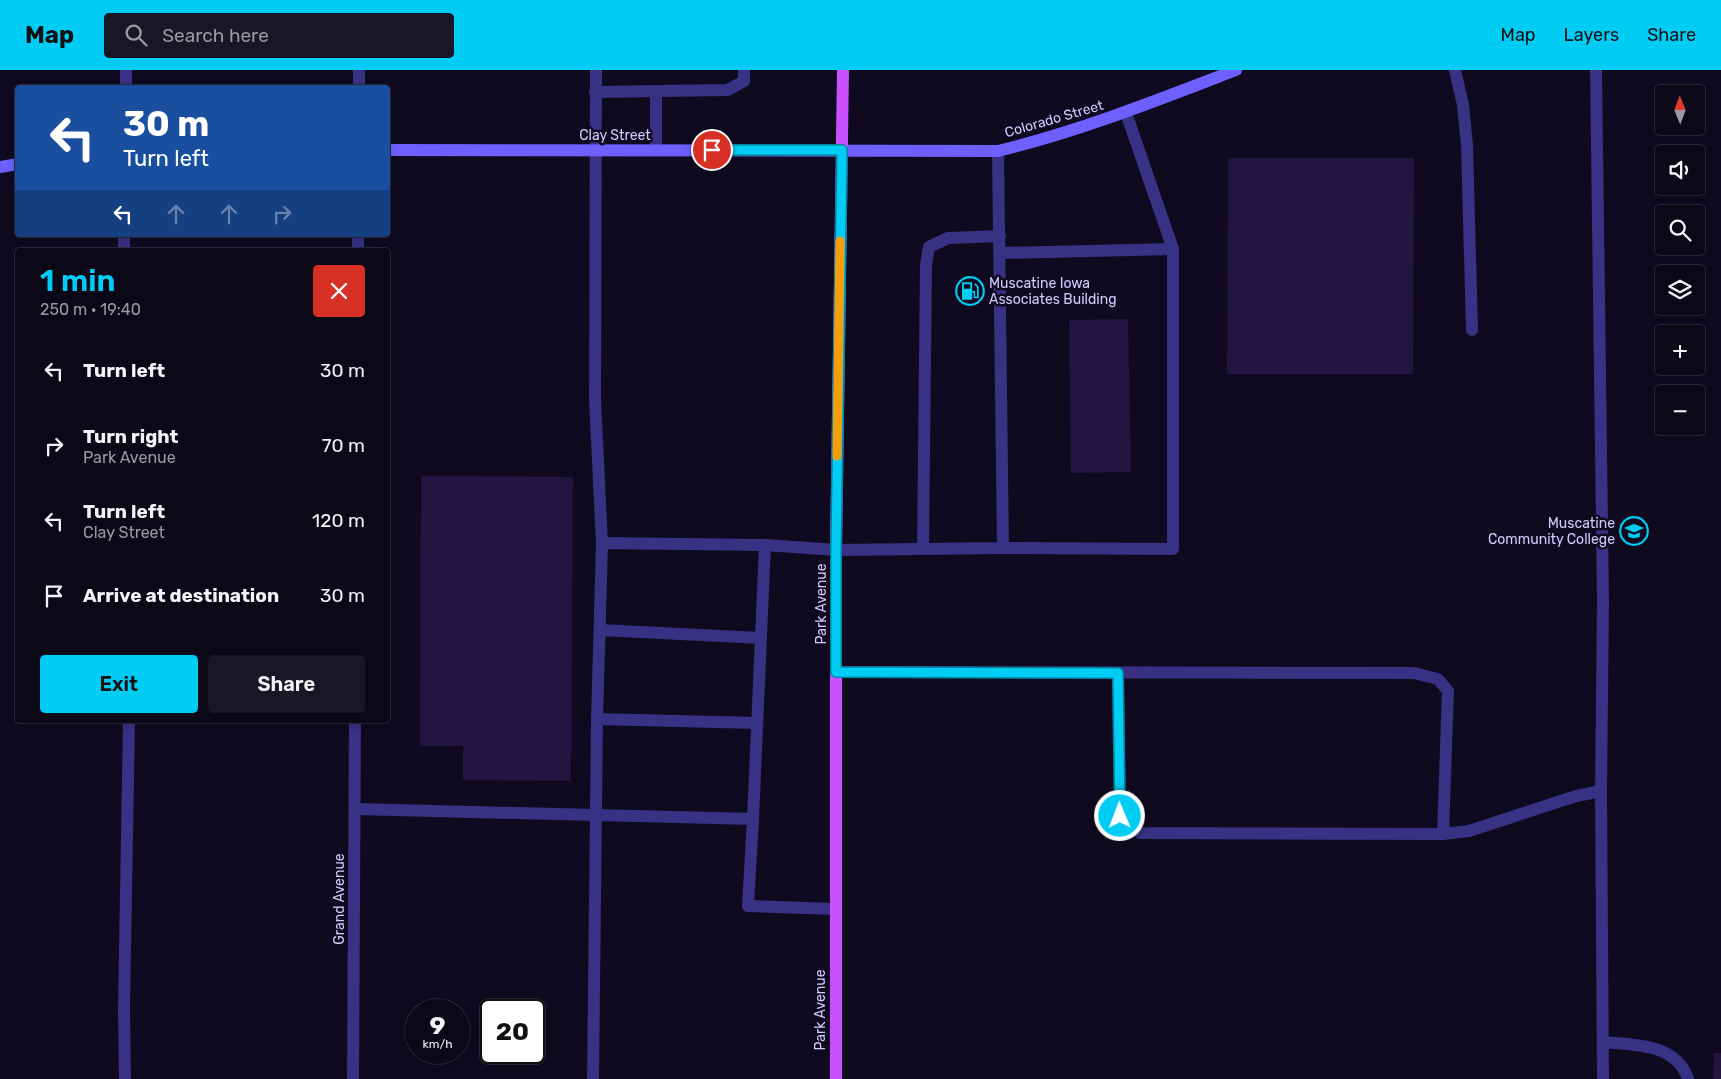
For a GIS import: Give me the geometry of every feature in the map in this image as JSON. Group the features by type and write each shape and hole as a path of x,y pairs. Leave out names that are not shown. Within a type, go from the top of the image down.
{"main road":[{"name":"Park Avenue","path":"836,1079 836,550 843,70"},
{"name":"Colorado Street","path":"842,150 998,150 1037,141 1126,113 1236,70"},
{"name":"Clay Street","path":"390,150 842,150"},
{"path":"0,167 15,164"}],"street":[{"path":"126,70 126,85"},
{"path":"359,70 359,85"},
{"path":"593,1079 597,719 602,542 595,400 596,70"},
{"path":"596,92 728,90 744,81 744,70"},
{"path":"1455,70 1467,145 1472,330"},
{"path":"1596,70 1602,602 1603,1079"},
{"path":"656,91 656,150"},
{"path":"602,542 765,545 836,550 1003,548 1173,549 1173,249 1126,113"},
{"path":"998,150 1003,548"},
{"path":"923,549 926,265 930,247 948,238 1000,236"},
{"path":"1000,253 1173,249"},
{"path":"765,545 748,906 835,909"},
{"path":"600,630 761,638"},
{"path":"836,672 1414,673 1438,680 1448,691 1444,834"},
{"path":"1118,673 1120,816 1140,833 1444,834 1469,832 1576,796 1602,791"},
{"path":"597,719 757,723"},
{"path":"125,1079 124,1009 129,723"},
{"name":"Grand Avenue","path":"353,1079 355,723"},
{"path":"355,809 752,820"},
{"path":"1603,1042 1648,1046 1672,1055 1686,1073 1688,1079"}],"building":[{"path":"1228,158 1414,158 1413,374 1227,374"},
{"path":"1128,319 1131,472 1071,473 1069,320"},
{"path":"421,476 573,477 571,781 463,780 463,746 420,746"},
{"path":"1714,1053 1721,1053 1721,1079 1713,1079"}],"slow traffic":[{"path":"837,456 840,241"}],"place":[{"name":"Muscatine Iowa Associates Building","path":"970,291"},
{"name":"Muscatine Community College","path":"1634,531"}],"route":[{"path":"712,150 842,150 836,672 1118,673 1120,816"}]}
